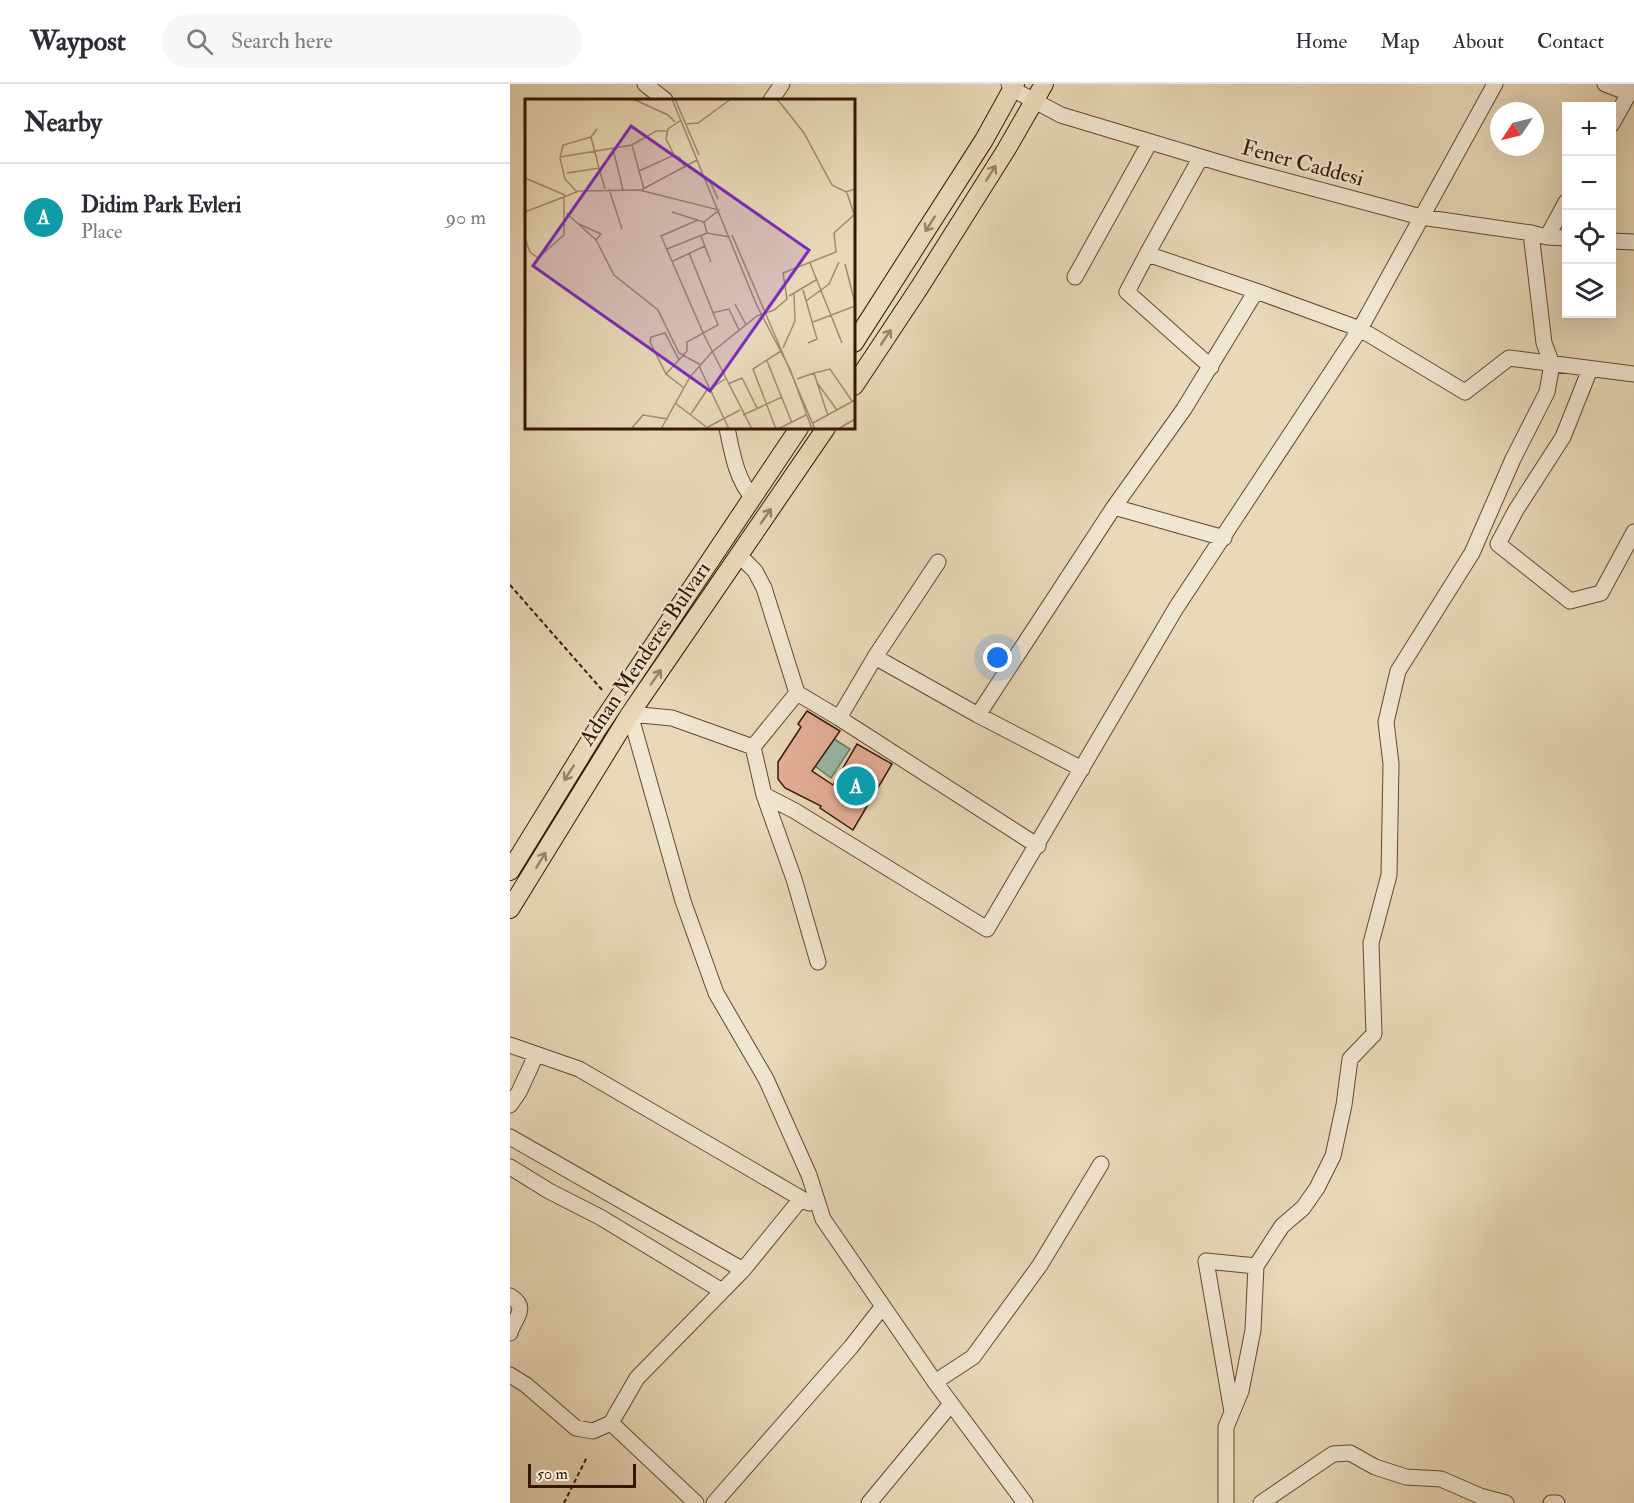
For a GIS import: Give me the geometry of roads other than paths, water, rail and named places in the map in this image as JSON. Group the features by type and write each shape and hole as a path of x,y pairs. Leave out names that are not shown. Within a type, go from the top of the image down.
{"main road":[{"path":"855,384 927,276 1036,101 1044,84"},
{"path":"855,341 984,140 1012,86"},
{"name":"Adnan Menderes Bulvarı","path":"510,871 614,704 798,429"},
{"name":"Adnan Menderes Bulvarı","path":"510,909 630,714 825,429"}],"street":[{"path":"645,84 664,99"},
{"path":"772,99 782,84"},
{"path":"765,795 795,811 987,929 1038,846 1176,608 1360,329 1495,84"},
{"path":"1605,84 1630,97 1616,117"},
{"name":"Fener Caddesi","path":"1012,86 1061,115 1201,158 1421,217 1562,238"},
{"path":"1076,277 1150,142"},
{"path":"1201,158 1127,292 1211,367"},
{"path":"1547,237 1562,209"},
{"path":"1226,1503 1226,1427 1241,1391 1253,1330 1256,1266 1282,1226 1303,1208 1317,1188 1333,1156 1344,1105 1350,1059 1374,1034 1371,942 1389,875 1391,764 1386,722 1398,671 1472,553 1513,459 1547,392 1552,364 1544,343 1531,233"},
{"path":"1616,241 1634,242"},
{"path":"1147,254 1360,329 1465,392 1509,358 1634,374"},
{"path":"978,715 1114,507 1184,409 1256,291"},
{"path":"1590,369 1563,436 1516,510 1498,544 1570,601 1600,593 1634,532"},
{"path":"727,429 744,488 753,498"},
{"path":"1495,502 1516,510"},
{"path":"1114,507 1224,538"},
{"path":"739,555 755,571 764,588 797,693 1038,846"},
{"path":"839,718 938,562"},
{"path":"876,657 1082,770"},
{"path":"753,747 797,693"},
{"path":"753,747 672,718 630,714 683,901 716,993 766,1079 809,1175 823,1219 935,1382 1025,1503"},
{"path":"753,747 765,795 794,879 818,962"},
{"path":"510,1045 579,1069 800,1200 820,1208"},
{"path":"510,1105 519,1092 536,1055"},
{"path":"510,1137 743,1270"},
{"path":"935,1382 973,1357 1040,1265 1101,1164"},
{"path":"510,1167 549,1191 600,1216 722,1291"},
{"path":"510,1375 526,1385 576,1428 593,1431 612,1423 637,1378 743,1270 800,1200"},
{"path":"1232,1413 1206,1261 1256,1266"},
{"path":"510,1296 519,1305 520,1313 510,1333"},
{"path":"714,1503 851,1347 883,1306"},
{"path":"869,1503 951,1404"},
{"path":"612,1423 696,1503"},
{"path":"1261,1503 1333,1454 1350,1453 1375,1467 1406,1477 1441,1479 1480,1497 1506,1503"},
{"path":"1551,1503 1557,1503"}],"place":[{"name":"Didim Park Evleri","path":"856,786"}]}
